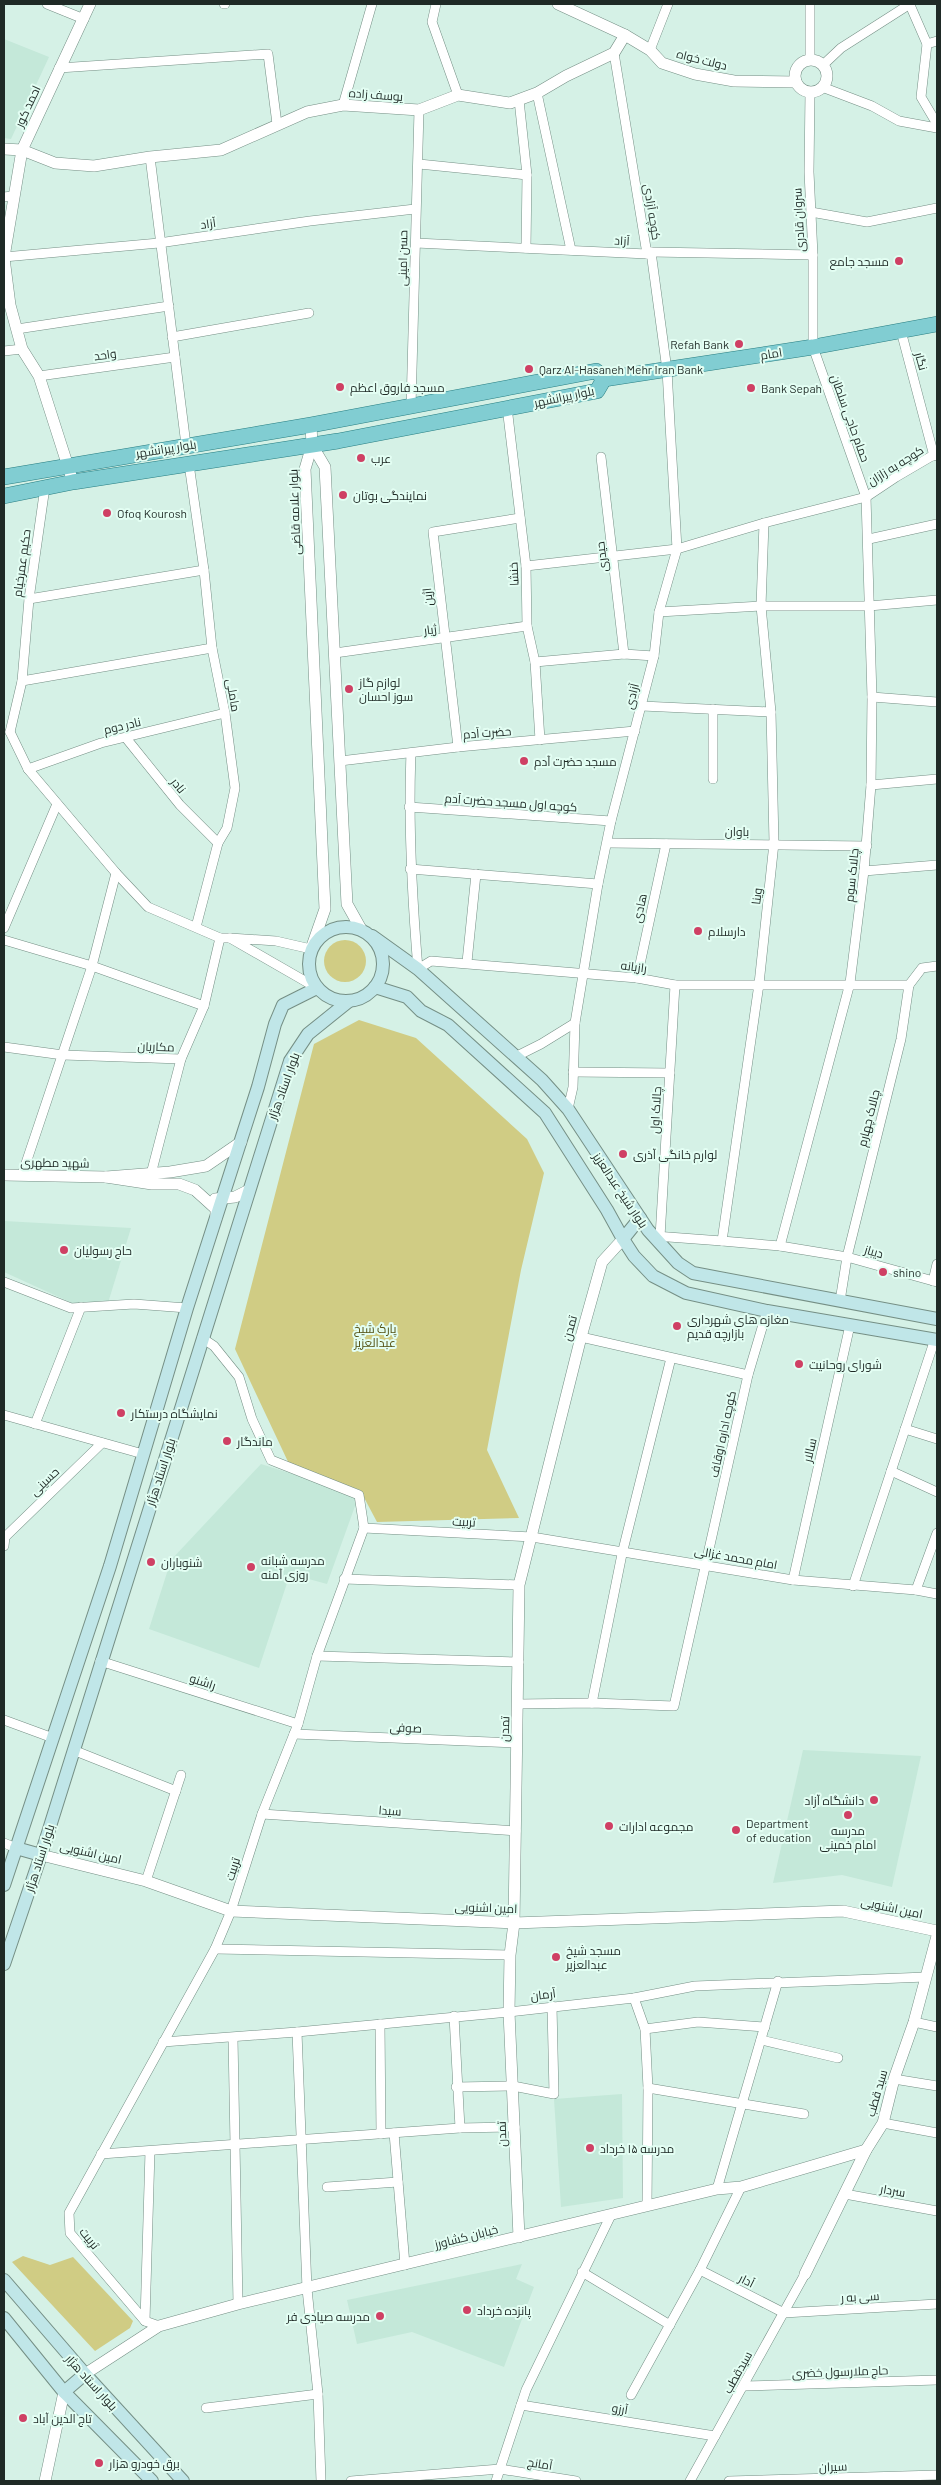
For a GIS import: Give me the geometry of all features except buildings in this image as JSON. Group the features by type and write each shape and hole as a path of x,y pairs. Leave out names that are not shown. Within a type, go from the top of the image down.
{"main road":[{"name":"امام","path":"604,379 813,347 937,324"},
{"name":"بلوار پیرانشهر","path":"4,477 186,445 311,426 596,371 604,379 597,391 312,445 72,482 4,496"},
{"path":"349,926 366,933 380,950 383,967 375,987 358,999 349,1001 331,998 317,988 308,968 311,949 317,939 326,931 337,927 349,926"},
{"name":"بلوار شیخ عبدالعزیز","path":"366,933 418,969 542,1080 568,1109 640,1218 678,1263 693,1273 937,1319"},
{"name":"بلوار شیخ عبدالعزیز","path":"375,987 407,997 421,1011 448,1025 546,1113 607,1210 622,1240 653,1276 662,1282 686,1293 767,1311 936,1340"},
{"name":"بلوار استاد هژار","path":"4,1885 10,1845 53,1738 110,1566 187,1308 258,1087 275,1024 283,1005 317,988"},
{"name":"بلوار استاد هژار","path":"4,1964 290,1061 297,1049 319,1023 349,1001"},
{"path":"241,1142 262,1148"},
{"path":"622,1240 640,1218"},
{"path":"187,1308 209,1315"},
{"path":"10,1845 40,1855"},
{"name":"بلوار استاد هژار","path":"4,2280 85,2374 183,2481"},
{"name":"بلوار استاد هژار","path":"4,2318 64,2392 152,2481"},
{"path":"64,2392 85,2374"}],"street":[{"path":"47,4 84,19"},
{"name":"احمد کور","path":"72,482 39,376 22,349 10,304 4,257 8,197 22,150 90,4"},
{"path":"343,105 372,4"},
{"path":"436,4 432,22 458,96"},
{"name":"دولت خواه","path":"558,4 625,35 650,50 662,63 695,74 734,81 796,82"},
{"path":"650,50 668,4"},
{"path":"810,4 810,59"},
{"path":"822,87 872,106 899,121 937,126 934,108 921,97 927,44 910,4 841,48 823,65"},
{"path":"614,53 625,35"},
{"path":"927,44 937,41"},
{"name":"یوسف زاده","path":"4,149 22,150 55,162 94,166 150,156 221,150 307,112 343,105 419,110 458,96 510,103 536,93 614,53"},
{"name":"کوچه آزادی","path":"614,53 649,253 667,370"},
{"path":"59,68 268,54 277,124"},
{"path":"810,59 823,65 827,78 822,87 810,92 802,89 796,82 795,72 797,67 810,59"},
{"name":"سروان قادری","path":"810,92 808,172 813,255 813,347"},
{"path":"536,93 572,250"},
{"path":"519,100 527,175 526,248"},
{"name":"حسن امینی","path":"411,407 419,110"},
{"path":"150,156 186,445"},
{"path":"419,164 527,175"},
{"path":"811,212 866,222 937,208"},
{"name":"آزاد","path":"4,257 160,243 310,221 415,209"},
{"name":"آزاد","path":"416,243 649,253 813,255"},
{"path":"17,329 170,306"},
{"path":"172,337 309,313"},
{"name":"نگار","path":"901,331 935,454"},
{"name":"حمام حاجی سلطان","path":"813,347 866,498"},
{"path":"4,351 22,349"},
{"name":"واحد","path":"39,376 175,357"},
{"name":"آزادی","path":"568,1109 573,1072 574,1024 598,884 608,843 611,821 654,656 659,612 677,550 667,370"},
{"name":"خنشا","path":"507,407 526,566 527,626 535,662 540,740"},
{"path":"311,426 312,445 325,467 347,904 366,933"},
{"name":"بلوار علامه قاضی","path":"311,949 325,909 305,469 312,445"},
{"name":"کوچه به زازان","path":"866,498 896,477 935,454"},
{"name":"حیدری","path":"601,457 624,654"},
{"name":"ماملی","path":"188,464 204,570 212,648 225,713 235,788 227,828 218,843 196,927"},
{"name":"حکیم عمرخیام","path":"7,734 22,682 29,598 45,487"},
{"path":"526,566 677,550 764,523 866,498"},
{"name":"چالاک سوم","path":"780,1246 850,983 867,846 871,785 872,697 869,538 866,498"},
{"name":"اژین","path":"458,747 444,640 433,532 520,518"},
{"name":"وینا","path":"722,1241 759,984 774,843 770,712 761,606 764,523"},
{"path":"869,538 937,524"},
{"path":"29,598 204,570"},
{"path":"659,612 761,606 869,606 937,600"},
{"name":"ژیار","path":"335,653 444,640 527,626"},
{"path":"22,682 212,648"},
{"path":"535,662 624,654 654,656"},
{"path":"872,697 937,702"},
{"path":"642,706 770,712"},
{"path":"712,709 713,779"},
{"name":"نادر دوم","path":"28,769 101,743 225,713"},
{"name":"حضرت آدم","path":"340,761 458,747 635,731"},
{"path":"7,734 28,769 116,873 148,906 220,938 276,941 311,949"},
{"name":"نادر","path":"126,738 180,805 218,843"},
{"path":"411,753 409,807 410,869 418,969"},
{"path":"871,785 937,779"},
{"path":"4,928 57,804"},
{"name":"کوچه اول مسجد حضرت آدم","path":"409,807 611,821"},
{"name":"باوان","path":"608,843 774,843 867,846"},
{"name":"هادی","path":"637,978 666,844"},
{"path":"864,870 937,865"},
{"path":"410,869 598,884"},
{"path":"22,1175 92,966 116,873"},
{"path":"467,962 476,874"},
{"name":"مکاریان","path":"4,1047 63,1055 181,1059 204,1006 220,938"},
{"path":"230,938 317,988"},
{"path":"4,940 92,966 204,1006"},
{"name":"رازیانه","path":"418,969 431,961 467,962 637,978 675,985 850,983 909,985"},
{"path":"909,985 922,968 937,966"},
{"name":"چالاک اول","path":"657,1236 675,985"},
{"name":"چالاک چهارم","path":"847,1257 901,1039 909,985"},
{"path":"515,1057 574,1024"},
{"path":"151,1174 181,1059"},
{"path":"573,1072 670,1073"},
{"path":"106,1177 151,1174 206,1166 241,1142"},
{"name":"شهید مطهری","path":"4,1175 106,1177"},
{"path":"106,1177 152,1184 179,1184 195,1190 207,1200 235,1196 249,1190"},
{"path":"195,1190 216,1209 216,1218"},
{"path":"657,1236 780,1246 847,1257"},
{"name":"تمدن","path":"519,2237 509,2012 510,1954 514,1922 519,1585 580,1337 602,1262 622,1240"},
{"name":"دیباز","path":"840,1301 847,1257 935,1282"},
{"path":"935,1282 937,1264"},
{"path":"4,1282 71,1308 134,1304 187,1308"},
{"path":"35,1424 81,1307"},
{"name":"کوچه اداره اوقاف","path":"592,1702 674,1706 748,1375 767,1311"},
{"name":"سالار","path":"793,1580 850,1325"},
{"path":"580,1337 748,1375"},
{"path":"202,1338 214,1346 239,1377 252,1419 271,1460 359,1495 364,1528"},
{"path":"853,1586 904,1430 936,1340"},
{"path":"518,1704 592,1702 622,1554 671,1358"},
{"path":"4,1415 144,1454"},
{"path":"904,1430 937,1440"},
{"name":"حسینی","path":"4,1537 102,1443"},
{"path":"891,1471 937,1492"},
{"name":"تربیت","path":"159,2326 145,2321 70,2233 68,2213 215,1949 231,1911 262,1814 298,1724 317,1656 364,1528 532,1538"},
{"path":"916,1590 937,1533"},
{"path":"4,1537 4,1546"},
{"name":"امام محمد غزالی","path":"532,1538 622,1554 706,1564 793,1580 916,1590 937,1594"},
{"path":"344,1579 519,1585"},
{"path":"317,1656 519,1662"},
{"name":"راشنو","path":"100,1661 298,1724"},
{"path":"4,1720 53,1738"},
{"name":"صوفی","path":"294,1734 517,1743"},
{"path":"73,1750 176,1791"},
{"path":"146,1881 181,1775"},
{"name":"سیدا","path":"262,1814 516,1831"},
{"name":"امین اشنویی","path":"40,1855 146,1881 231,1911 514,1922 843,1911 937,1930"},
{"name":"سید قطب","path":"805,2274 866,2150 883,2123 894,2079 914,2022 926,1977 934,1965 937,1936"},
{"path":"215,1949 510,1954"},
{"name":"آرمان","path":"163,2042 233,2038 509,2012 634,1998 695,1986 778,1981 926,1977"},
{"path":"717,2189 778,1981"},
{"path":"634,1998 645,2028 648,2088 647,2206"},
{"path":"456,2087 513,2086 554,2094 552,2006"},
{"path":"454,2016 456,2087 460,2128"},
{"path":"645,2028 698,2022 765,2027"},
{"path":"914,2022 937,2027"},
{"path":"380,2024 381,2134"},
{"path":"297,2032 307,2289 318,2394 321,2481"},
{"path":"233,2038 238,2304"},
{"path":"761,2040 838,2058"},
{"path":"894,2079 937,2086"},
{"path":"648,2088 804,2114"},
{"path":"883,2123 937,2133"},
{"path":"101,2154 460,2128 515,2127"},
{"path":"394,2133 406,2265"},
{"name":"خیابان کشاورز","path":"85,2374 159,2326 238,2304 307,2289 717,2189 741,2187 866,2150"},
{"path":"145,2321 150,2151"},
{"path":"327,2187 398,2182"},
{"path":"631,2395 700,2270 741,2187"},
{"name":"سردار","path":"845,2194 937,2211"},
{"path":"496,2481 526,2390 610,2215"},
{"name":"آدار","path":"700,2270 784,2313"},
{"path":"582,2272 670,2324"},
{"name":"سیدقطب","path":"690,2481 805,2274"},
{"name":"سی به ر","path":"784,2313 937,2304"},
{"name":"حاج ملارسول خضری","path":"744,2386 937,2380"},
{"path":"45,2481 64,2392"},
{"path":"206,2408 318,2394"},
{"name":"آرزو","path":"521,2405 716,2436"},
{"name":"آمانج","path":"351,2481 500,2469 576,2481"},
{"name":"سیران","path":"729,2481 937,2475"}],"shaded area":[{"path":"4,39 49,57 11,139 4,138"},
{"name":"حاج رسولیان","path":"4,1221 131,1228 108,1303 72,1303 4,1272"},
{"name":"مدرسه شبانه روزی آمنه","path":"261,1464 359,1495 327,1584 290,1574 259,1668 149,1629 171,1560"},
{"name":"مدرسه امام خمینی","path":"803,1750 921,1756 892,1887 842,1875 773,1883"},
{"name":"مدرسه ۱۵ خرداد","path":"622,2094 623,2198 561,2207 554,2099"},
{"name":"پانزده خرداد","path":"522,2264 516,2279 534,2287 504,2367 412,2332 357,2344 347,2300"}],"green space":[{"path":"349,940 357,943 363,949 366,961 363,973 357,979 341,982 333,979 327,973 324,957 327,949 333,943"},
{"name":"پارک شیخ عبدالعزیز","path":"359,1020 416,1038 527,1139 544,1173 521,1270 487,1450 519,1518 377,1522 360,1490 290,1466 235,1349 314,1044"},
{"path":"23,2256 50,2265 73,2257 133,2321 130,2328 95,2351 12,2262"}],"place":[{"name":"مسجد جامع","path":"899,261"},
{"name":"Refah Bank","path":"739,344"},
{"name":"Qarz Al-Hasaneh Mehr Iran Bank","path":"529,369"},
{"name":"مسجد فاروق اعظم","path":"340,387"},
{"name":"Bank Sepah","path":"751,388"},
{"name":"عرب","path":"361,458"},
{"name":"نمایندگی بوتان","path":"343,495"},
{"name":"Ofoq Kourosh","path":"107,513"},
{"name":"لوازم گاز سوز احسان","path":"349,689"},
{"name":"مسجد حضرت آدم","path":"524,761"},
{"name":"دارسلام","path":"698,931"},
{"name":"لوارم خانگی آذری","path":"623,1154"},
{"name":"حاج رسولیان","path":"64,1250"},
{"name":"shino","path":"883,1272"},
{"name":"مغازه های شهرداری بازارچه قدیم","path":"677,1326"},
{"name":"شورای روحانیت","path":"799,1364"},
{"name":"نمایشگاه درستکار","path":"121,1413"},
{"name":"ماندگار","path":"227,1441"},
{"name":"شنوباران","path":"151,1562"},
{"name":"مدرسه شبانه روزی آمنه","path":"251,1567"},
{"name":"دانشگاه آزاد","path":"874,1800"},
{"name":"مدرسه امام خمینی","path":"848,1815"},
{"name":"مجموعه ادارات","path":"609,1826"},
{"name":"Department of education","path":"736,1830"},
{"name":"مسجد شیخ عبدالعزیر","path":"556,1957"},
{"name":"مدرسه ۱۵ خرداد","path":"590,2148"},
{"name":"پانزده خرداد","path":"467,2310"},
{"name":"مدرسه صیادی فر","path":"380,2316"},
{"name":"تاج الدین آباد","path":"23,2418"},
{"name":"برق خودرو هزار","path":"99,2463"}]}
